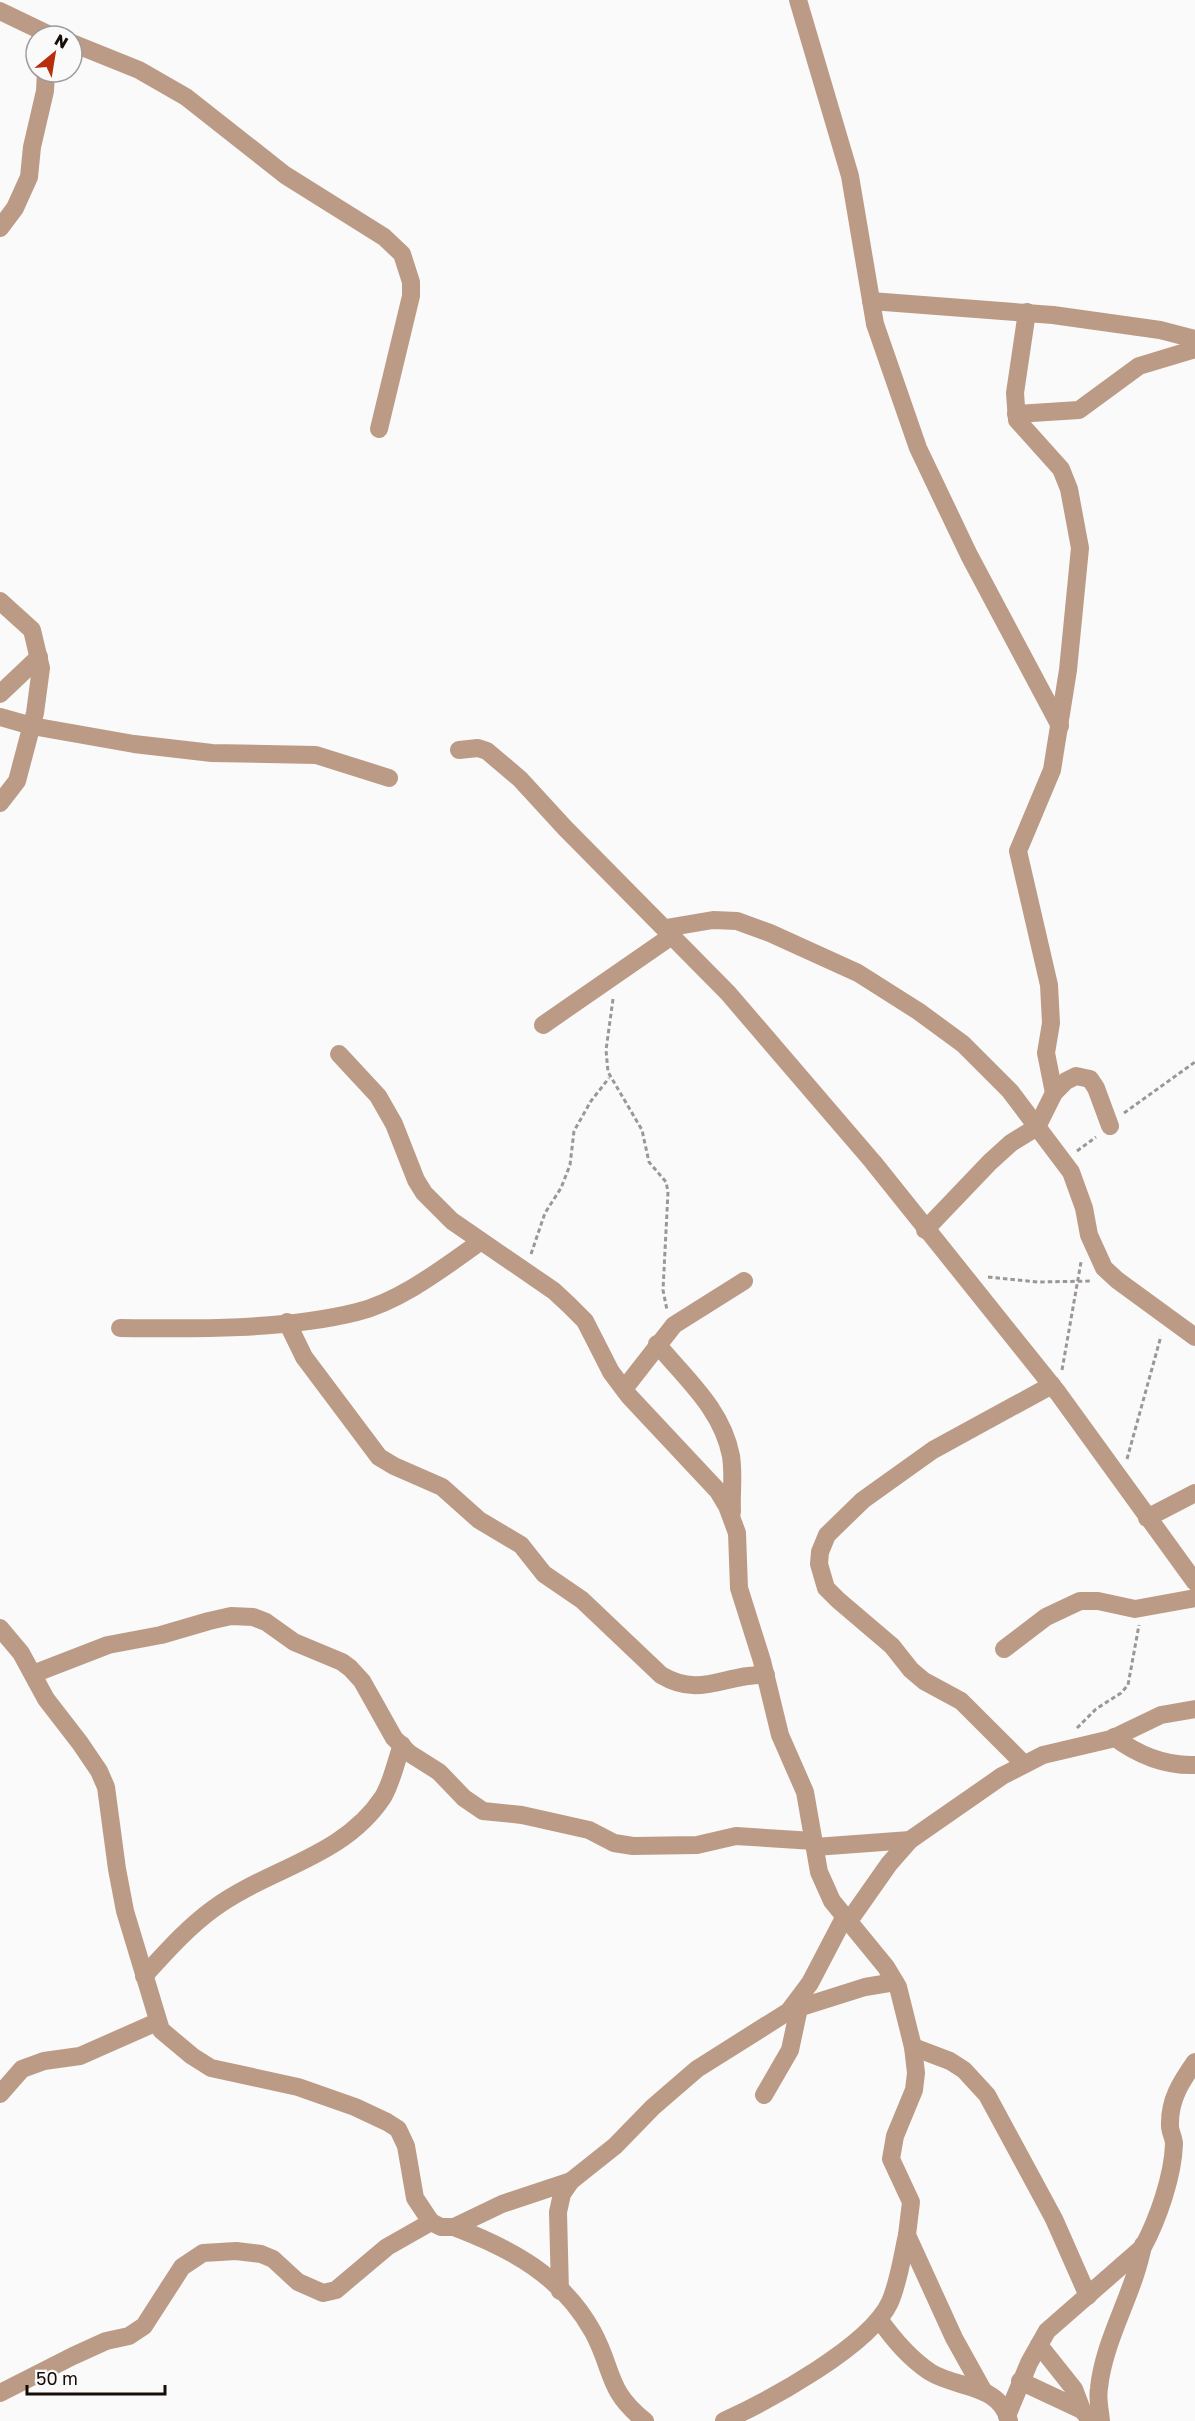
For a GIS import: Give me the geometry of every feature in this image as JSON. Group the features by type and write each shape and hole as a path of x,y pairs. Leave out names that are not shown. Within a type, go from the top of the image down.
{"street":[{"path":"798,0 850,176 875,324 918,448 969,555 1060,726"},
{"path":"0,11 26,24"},
{"path":"84,48 139,70 186,97 285,175 384,237 402,254 411,282 411,296 379,429"},
{"path":"0,228 15,208 29,177 32,147 45,84"},
{"path":"871,301 1028,312 1160,330 1195,339"},
{"path":"1028,312 1015,393 1016,414 1025,431 1043,446 1066,480 1080,548 1060,726 1052,770 1046,790 1018,851 1049,985 1051,1023 1046,1053 1054,1093"},
{"path":"1016,414 1079,410 1139,366 1195,349"},
{"path":"0,601 32,630 39,657 40,686 17,781 0,803"},
{"path":"0,694 39,657"},
{"path":"0,717 105,741 212,753 316,755 389,778"},
{"path":"459,750 478,748 506,766 670,932 808,1085 873,1162 925,1230 1055,1389 1195,1582"},
{"path":"543,1025 616,976 670,932 713,920 737,921 858,973 918,1011 963,1044 1010,1091 1071,1172 1080,1194 1095,1250 1104,1268 1119,1282 1195,1337"},
{"path":"339,1054 378,1096 394,1124 416,1180 424,1193 452,1221 554,1291 585,1322 600,1354 624,1389 718,1491 737,1533 739,1588 766,1675 780,1735 805,1792 819,1872 832,1901 895,1982 913,2047 914,2090 896,2136 891,2159 911,2202 907,2235 890,2302 879,2319 854,2342 815,2370 757,2406 724,2421"},
{"path":"925,1230 990,1162 1011,1143 1037,1127 1054,1093 1066,1081 1076,1076 1090,1079 1110,1126"},
{"path":"120,1328 192,1329 287,1322 359,1311 420,1284 480,1242"},
{"path":"624,1389 674,1325 744,1281"},
{"path":"287,1322 304,1357 379,1457 394,1467 442,1487 479,1520 521,1545 548,1578 582,1600 661,1675 673,1682 690,1687 711,1686 748,1674 766,1675"},
{"path":"657,1344 711,1405 722,1426 731,1456 733,1520"},
{"path":"1024,1764 961,1701 924,1681 911,1670 892,1646 838,1600 826,1588 819,1564 820,1552 827,1535 863,1500 933,1449 1055,1389"},
{"path":"1147,1518 1195,1493"},
{"path":"1004,1649 1046,1617 1069,1604 1098,1601 1142,1609 1195,1598"},
{"path":"33,1674 108,1645 161,1635 209,1621 231,1617 253,1617 266,1622 294,1642 342,1662 350,1668 362,1682 386,1724 402,1745 439,1772 464,1798 483,1811 522,1815 589,1830 614,1843 633,1846 687,1845 736,1836 815,1844 910,1840"},
{"path":"0,1628 11,1638 46,1699 99,1771 106,1786 117,1869 160,2030 174,2043 211,2068 325,2095 377,2116 398,2129 406,2146 414,2198 431,2222 499,2244 526,2259 573,2304 593,2333 620,2399 645,2421"},
{"path":"764,2095 790,2050 794,2009 847,1918 910,1840 1002,1776 1024,1764 1061,1750 1114,1737 1161,1715 1195,1709"},
{"path":"1114,1737 1129,1748 1154,1759 1195,1765"},
{"path":"144,1976 174,1943 214,1908 272,1876 315,1857 348,1834 384,1795 402,1745"},
{"path":"560,2291 558,2212 562,2194 571,2181 615,2146 652,2107 697,2069 794,2009 865,1987 895,1982"},
{"path":"0,2094 22,2070 44,2061 80,2056 157,2022"},
{"path":"913,2047 950,2061 964,2070 987,2095 1054,2219 1088,2296"},
{"path":"1101,2421 1098,2390 1101,2376 1120,2315 1134,2285 1143,2245 1158,2216 1168,2172 1174,2142 1170,2125 1173,2101 1178,2088 1195,2062"},
{"path":"454,2228 502,2204 571,2181"},
{"path":"0,2393 43,2374 73,2356 106,2341 129,2336 144,2326 182,2266 203,2253 236,2251 261,2254 273,2259 298,2282 323,2293 336,2290 387,2247 431,2222"},
{"path":"907,2235 954,2338 984,2392"},
{"path":"1008,2418 1020,2381 1047,2331 1143,2245"},
{"path":"879,2319 906,2353 931,2372 952,2382 984,2392 1002,2406 1008,2418"},
{"path":"1039,2345 1074,2390 1086,2416"},
{"path":"1020,2381 1086,2416"}],"path":[{"path":"616,976 606,1050 609,1078 642,1130 649,1162 666,1182 668,1192 663,1290 674,1325"},
{"path":"1064,1162 1168,1079 1195,1062"},
{"path":"525,1273 544,1213 561,1188 570,1165 574,1131 609,1078"},
{"path":"965,1278 1004,1277 1038,1282 1119,1282"},
{"path":"1055,1389 1079,1282"},
{"path":"1119,1478 1136,1433 1148,1377 1166,1316"},
{"path":"1061,1750 1084,1720 1128,1685 1142,1609"}]}
